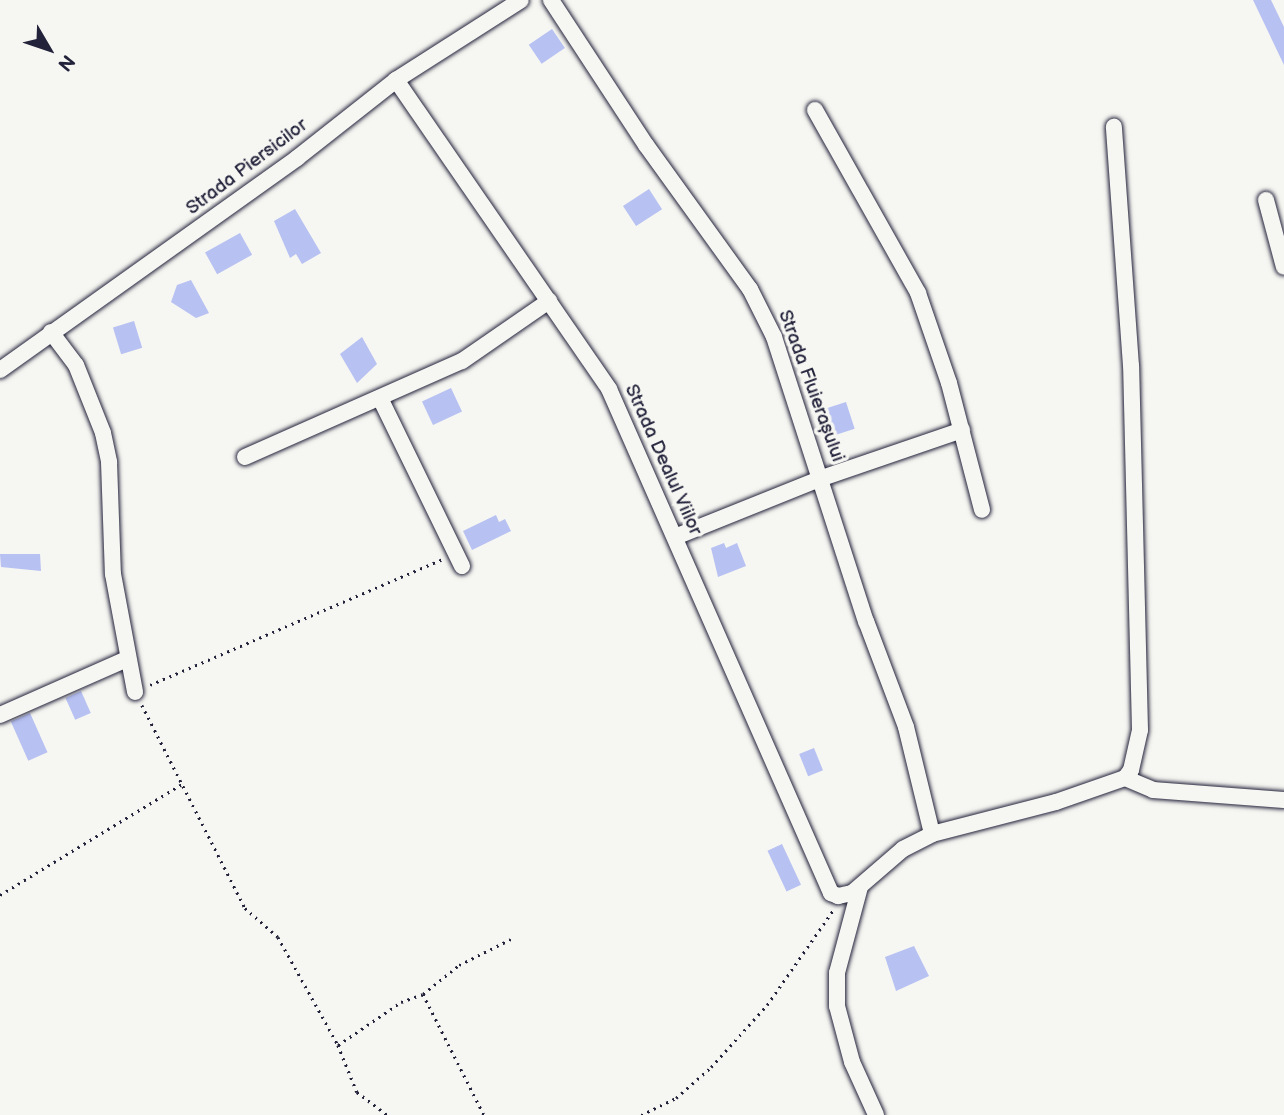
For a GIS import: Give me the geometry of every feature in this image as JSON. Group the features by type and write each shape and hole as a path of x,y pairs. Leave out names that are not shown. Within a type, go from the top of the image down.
{"street":[{"name":"Strada Piersicilor","path":"0,370 286,166 396,80 521,0"},
{"name":"Strada Fluierașului","path":"551,0 646,145 750,289 774,337 822,478 866,621 906,727 932,834"},
{"name":"Strada Dealul Viilor","path":"396,80 609,390 831,893"},
{"path":"815,110 918,293 962,430 982,510"},
{"path":"1114,127 1131,366 1140,730 1135,759 1125,778"},
{"path":"1266,200 1284,267"},
{"path":"245,457 463,361 549,301"},
{"path":"51,332 76,365 103,433 109,463 113,574 135,692"},
{"path":"380,398 459,560"},
{"path":"675,537 822,478 962,430"},
{"path":"0,715 127,659"},
{"path":"831,893 847,896 903,849 932,834 1015,814 1125,778 1153,790 1284,800"},
{"path":"860,887 836,992 849,1051 876,1115"}],"path":[{"path":"388,1115 357,1092 338,1045 278,937 245,908 135,692 459,560"},
{"path":"0,894 182,784"},
{"path":"641,1115 676,1098 702,1075 767,1005 835,906 831,893"},
{"path":"338,1045 401,1002 422,994 459,965 511,939"},
{"path":"422,994 484,1115"}],"building":[{"path":"1253,0 1271,0 1284,27 1284,65"},
{"path":"552,29 565,48 542,64 529,45"},
{"path":"649,189 662,209 636,226 623,206"},
{"path":"295,209 321,253 302,264 296,254 290,258 274,221"},
{"path":"240,233 252,255 217,274 205,252"},
{"path":"191,280 209,313 196,318 171,302 177,285"},
{"path":"134,321 142,348 121,354 113,327"},
{"path":"362,337 377,364 357,383 340,354"},
{"path":"451,388 462,412 433,425 422,402"},
{"path":"846,402 855,429 834,435 825,409"},
{"path":"496,515 499,522 505,519 511,531 472,550 463,531"},
{"path":"724,543 726,548 737,543 746,566 718,577 711,548"},
{"path":"0,554 40,554 41,571 1,567"},
{"path":"81,691 91,713 75,720 65,698"},
{"path":"30,713 47,752 28,761 11,722"},
{"path":"814,748 823,770 808,776 799,754"},
{"path":"782,844 801,885 787,892 767,851"},
{"path":"914,946 929,976 896,991 885,957"}]}
